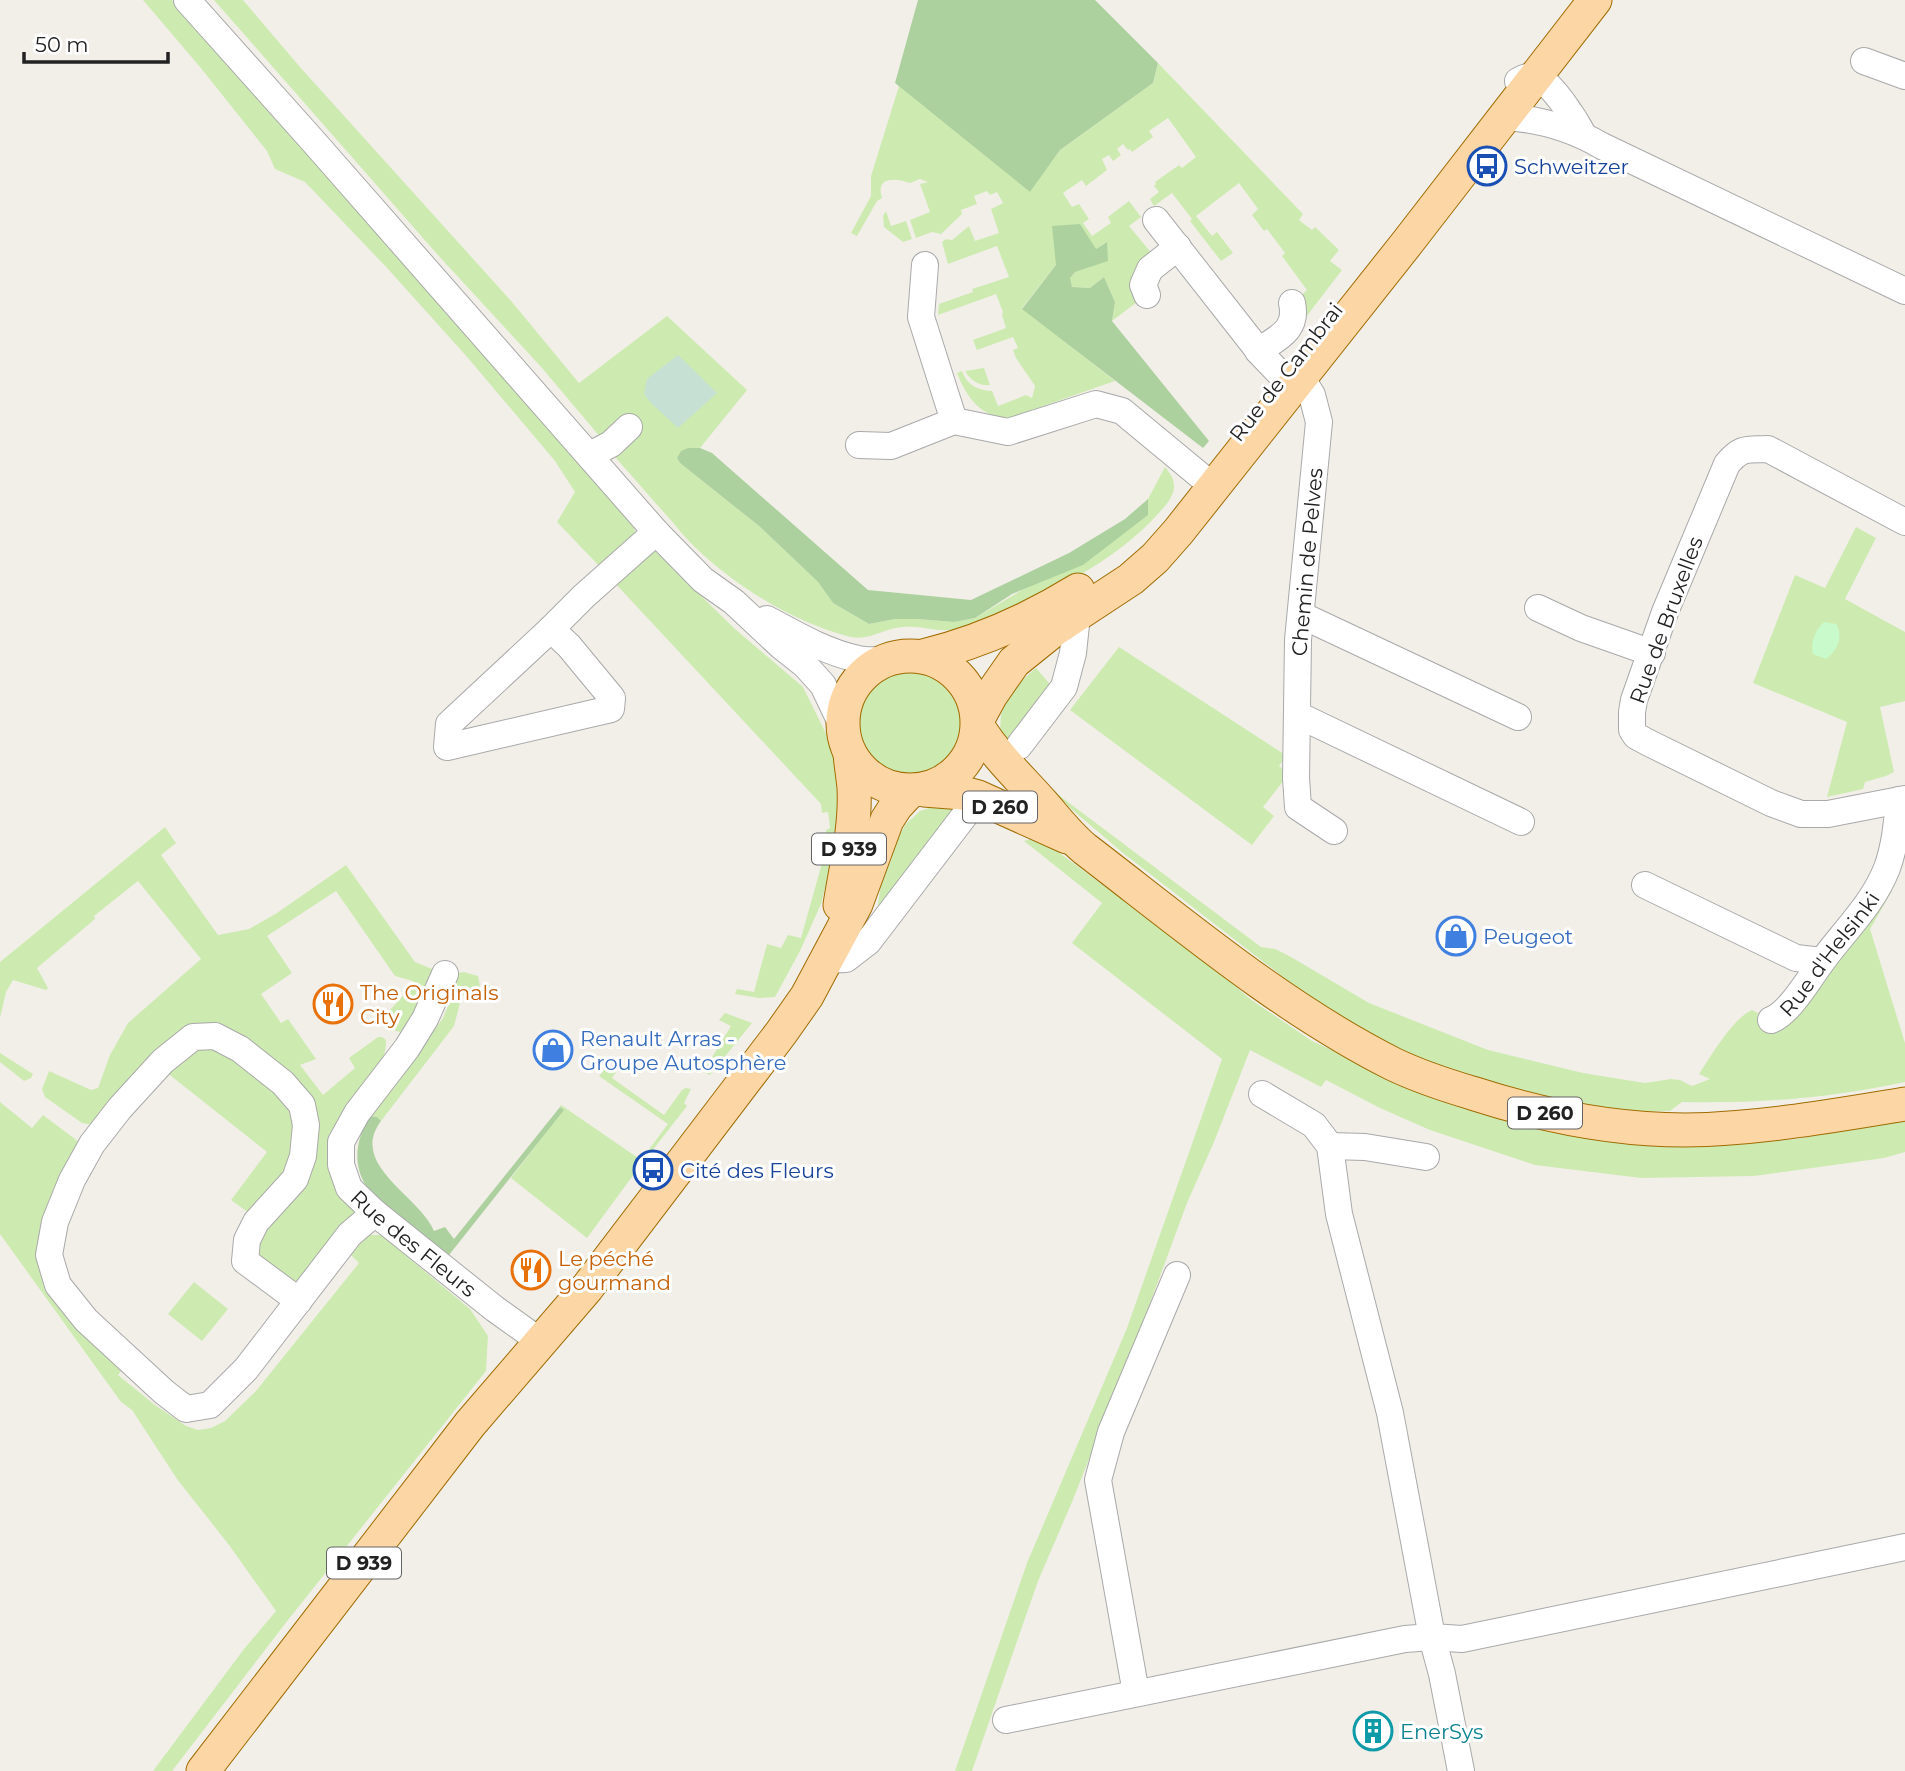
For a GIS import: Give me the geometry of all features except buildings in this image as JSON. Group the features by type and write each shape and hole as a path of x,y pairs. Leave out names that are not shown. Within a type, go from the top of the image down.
{"main road":[{"name":"Rue de Cambrai","path":"923,656 974,641 1030,616 1125,562 1150,541 1292,377 1505,117 1524,80 1577,0"},
{"name":"Rue de Cambrai","path":"978,723 991,695 1014,662 1055,629 1131,579 1178,533 1292,377 1524,80 1595,0"},
{"path":"909,655 923,656 947,666 957,674 972,695 978,723 974,745 966,761 954,774 939,784 916,790 885,786 874,781 856,764 846,741 843,713 847,699 867,671 885,660 909,655"},
{"name":"D 260","path":"978,723 1000,759 1073,839 1222,954 1312,1018 1394,1065 1495,1101 1553,1115 1624,1127 1684,1130 1773,1125 1905,1104"},
{"name":"D 939","path":"830,951 848,863 853,806 854,789 846,741"},
{"name":"D 939","path":"203,1771 470,1424 587,1288 781,1033 807,996 856,904 887,820 896,806 916,790"},
{"name":"D 260","path":"916,790 963,793 978,797 1073,839"},
{"name":"D 939","path":"220,1771 400,1540 496,1422 534,1350"}],"street":[{"path":"187,0 656,532 703,580 734,601 808,641 860,660 885,660"},
{"path":"1864,61 1905,76"},
{"path":"1524,80 1549,85 1584,135"},
{"path":"1505,117 1535,121 1584,135 1905,291"},
{"name":"Chemin de Pelves","path":"1156,220 1258,351 1312,395 1319,422 1298,640 1296,778 1298,807 1334,831"},
{"path":"1147,295 1143,285 1145,276 1178,247"},
{"path":"925,265 921,317 954,421"},
{"path":"1258,351 1288,330 1293,319 1292,303"},
{"path":"859,445 891,446 954,421 1008,432 1096,404 1122,411 1203,478"},
{"path":"590,455 611,444 629,427"},
{"name":"Rue de Bruxelles","path":"1902,799 1828,814 1801,814 1772,803 1648,743 1636,736 1632,730 1632,720 1634,700 1665,612 1732,457 1746,449 1768,449 1905,522"},
{"path":"551,629 569,646 612,698 611,709 447,747 449,724 584,596 656,532"},
{"path":"734,601 805,665 823,685 846,741"},
{"path":"1538,608 1581,628 1652,653"},
{"path":"1020,746 1064,687 1073,653 1077,615"},
{"path":"1301,615 1518,717"},
{"path":"1297,715 1521,822"},
{"name":"Rue d'Helsinki","path":"1771,1020 1778,1017 1809,982 1822,961 1874,895 1887,868 1902,799"},
{"path":"830,951 846,959 868,942 968,811"},
{"path":"1645,886 1796,958 1822,961"},
{"name":"Rue des Fleurs","path":"445,974 425,1019 407,1048 357,1113 341,1142 341,1165 349,1188 374,1213 495,1309 534,1350"},
{"path":"299,1301 245,1261 247,1240 256,1222 295,1180 303,1156 306,1125 302,1105 283,1083 240,1049 215,1036 193,1037 163,1061 120,1108 92,1143 72,1180 55,1222 49,1255 58,1285 86,1320 163,1392 186,1409 210,1405 246,1369 299,1301 351,1234 374,1213"},
{"path":"1262,1094 1314,1125 1330,1146 1339,1214 1390,1413 1432,1637 1461,1771"},
{"path":"1330,1146 1365,1147 1426,1157"},
{"path":"1136,1693 1098,1480 1111,1433 1177,1275"},
{"path":"1006,1720 1405,1639 1475,1637 1905,1547"}],"green space":[{"path":"143,0 172,0 200,29 634,520 635,537 602,569 557,522 575,492 555,461 468,358 305,182 275,169 267,151"},
{"path":"214,0 243,0 512,302 579,383 667,316 747,390 700,448 688,448 677,458 759,526 818,582 833,603 869,624 895,619 954,622 975,618 1148,515 1148,499 1165,467 1174,487 1170,499 1128,542 1081,574 997,615 965,627 940,630 903,627 858,638 830,631 789,613 748,590 689,541 615,457 616,448 601,438 542,368 437,254"},
{"path":"918,0 1095,0 1158,63 1153,83 1060,150 1030,192 895,83"},
{"path":"1158,63 1303,214 1299,220 1312,230 1315,227 1339,250 1330,261 1342,270 1296,330 1297,299 1307,290 1282,256 1285,253 1267,229 1264,231 1252,215 1258,209 1239,183 1196,216 1212,236 1217,232 1233,253 1221,261 1172,193 1154,206 1150,199 1159,192 1154,186 1155,182 1179,165 1182,168 1196,157 1168,118 1149,131 1153,137 1132,152 1123,144 1117,149 1121,155 1113,161 1109,155 1102,159 1107,170 1086,186 1082,180 1063,193 1072,207 1079,204 1089,219 1083,223 1092,236 1111,223 1108,217 1129,201 1141,217 1129,226 1154,256 1141,299 1112,321 1115,302 1104,277 1090,288 1072,287 1069,277 1106,242 1096,249 1056,265 1022,308 1115,381 1012,417 992,415 971,399 957,373 962,371 973,386 992,391 998,406 1026,395 1032,398 1035,386 1016,358 1013,350 1018,348 1013,337 977,350 973,340 1006,328 996,294 938,315 939,304 973,292 972,289 1009,277 997,246 948,264 942,242 946,239 952,240 969,226 975,241 999,233 991,209 1003,203 997,192 990,195 987,191 974,196 977,204 961,210 962,214 941,234 932,232 916,238 910,220 930,212 920,184 928,182 920,179 910,183 888,180 881,186 882,198 877,201 857,236 851,233 871,196 871,176 899,86 1030,191 1060,150 1153,83"},
{"path":"886,211 891,226 906,221 912,239 903,242 884,227 883,216"},
{"path":"1080,224 1096,249 1107,242 1108,261 1075,272 1070,278 1072,287 1090,288 1104,277 1115,302 1112,321 1209,441 1203,448 1022,309 1056,265 1052,226"},
{"path":"678,355 717,393 678,428 644,394 647,379"},
{"path":"984,368 990,385 976,382 965,371"},
{"path":"700,448 712,453 868,590 971,600 1069,553 1125,519 1148,499 1148,515 1083,565 1012,594 975,618 954,622 895,619 869,624 833,603 818,582 759,526 680,463 677,458 681,451"},
{"path":"1856,527 1876,538 1845,599 1905,632 1905,701 1880,707 1894,772 1865,782 1863,789 1827,797 1847,722 1753,683 1795,575 1825,588"},
{"path":"648,550 656,552 735,629 803,687 836,754 841,808 821,904 775,997 759,998 735,994 737,989 754,992 767,944 781,948 788,935 801,938 824,856 826,830 830,828 828,812 822,813 821,804 612,580"},
{"path":"1824,622 1836,624 1839,633 1836,648 1826,659 1813,654 1812,650 1814,637"},
{"path":"1119,647 1287,756 1279,766 1288,775 1263,807 1274,816 1252,845 1070,710"},
{"path":"912,665 934,669 944,674 960,690 965,700 969,722 965,744 960,754 944,770 934,775 912,779 890,775 880,770 864,754 859,744 855,722 859,700 864,690 880,674 890,669"},
{"path":"1036,668 1049,683 1047,698 1011,748 1000,732 1001,714 1011,690"},
{"path":"1028,772 1261,947 1275,949 1291,957 1369,1003 1488,1050 1583,1073 1645,1083 1671,1079 1692,1086 1710,1079 1699,1074 1737,1021 1752,1010 1771,1020 1874,895 1892,891 1870,929 1905,1043 1905,1082 1794,1099 1682,1102 1670,1111 1613,1112 1504,1090 1444,1070 1352,1024 1296,987 1123,853"},
{"path":"939,805 960,808 884,903 878,905 882,877 905,825 920,811"},
{"path":"165,827 176,843 161,855 218,935 249,929 346,865 415,962 437,971 406,1033 396,1031 392,1027 396,1023 388,1012 412,986 413,981 395,976 336,891 267,936 292,973 261,994 281,1023 288,1019 316,1059 300,1065 323,1095 355,1068 349,1058 378,1037 386,1040 377,1071 342,1117 355,1210 351,1224 295,1284 252,1251 314,1113 219,1027 93,1125 82,1123 45,1097 42,1089 49,1071 91,1090 98,1088 110,1055 128,1023 201,959 138,881 94,916 95,919 37,968 48,988 46,990 13,980 6,992 0,1018 0,962"},
{"path":"1038,837 1216,969 1250,999 1312,1041 1364,1065 1638,1144 1731,1145 1797,1139 1905,1118 1905,1152 1884,1158 1754,1176 1641,1178 1535,1165 1430,1130 1326,1080 1321,1087 1250,1050 1187,1203 1072,1502 1038,1581 972,1771 955,1771 1027,1563 1127,1328 1222,1059 1072,943 1102,903 1024,841"},
{"path":"464,972 478,976 481,991 478,1001 462,996 454,1026 381,1121 377,1117 369,1116 394,1088 443,1018 453,994 455,977"},
{"path":"725,1013 752,1023 710,1075 703,1072 731,1026 719,1020"},
{"path":"217,1045 297,1110 289,1171 253,1216 231,1200 267,1152 166,1072 192,1047"},
{"path":"0,1053 33,1074 31,1078 24,1081 0,1062"},
{"path":"616,1064 620,1066 612,1078 664,1115 682,1090 691,1089 684,1103 687,1106 587,1238 511,1178 563,1110 561,1105 641,1160 668,1124 599,1076 605,1069"},
{"path":"0,1102 32,1128 43,1115 79,1142 38,1263 126,1364 118,1375 186,1426 198,1430 211,1428 225,1421 256,1391 359,1263 350,1254 369,1235 381,1235 470,1309 488,1336 486,1371 172,1771 153,1771 244,1649 276,1611 177,1479 132,1410 121,1402 0,1234"},
{"path":"560,1107 564,1110 449,1255 375,1199 362,1179 357,1159 360,1138 369,1116 377,1117 381,1121 373,1137 373,1152 380,1166 426,1218 434,1231 445,1227 454,1239"},
{"path":"194,1282 228,1309 202,1341 168,1314"}],"place":[{"name":"Schweitzer","path":"1487,166"},
{"name":"Peugeot","path":"1456,936"},
{"name":"The Originals City","path":"333,1004"},
{"name":"Renault Arras - Groupe Autosphère","path":"553,1050"},
{"name":"Cité des Fleurs","path":"653,1170"},
{"name":"Le péché gourmand","path":"531,1270"},
{"name":"EnerSys","path":"1373,1731"}]}
